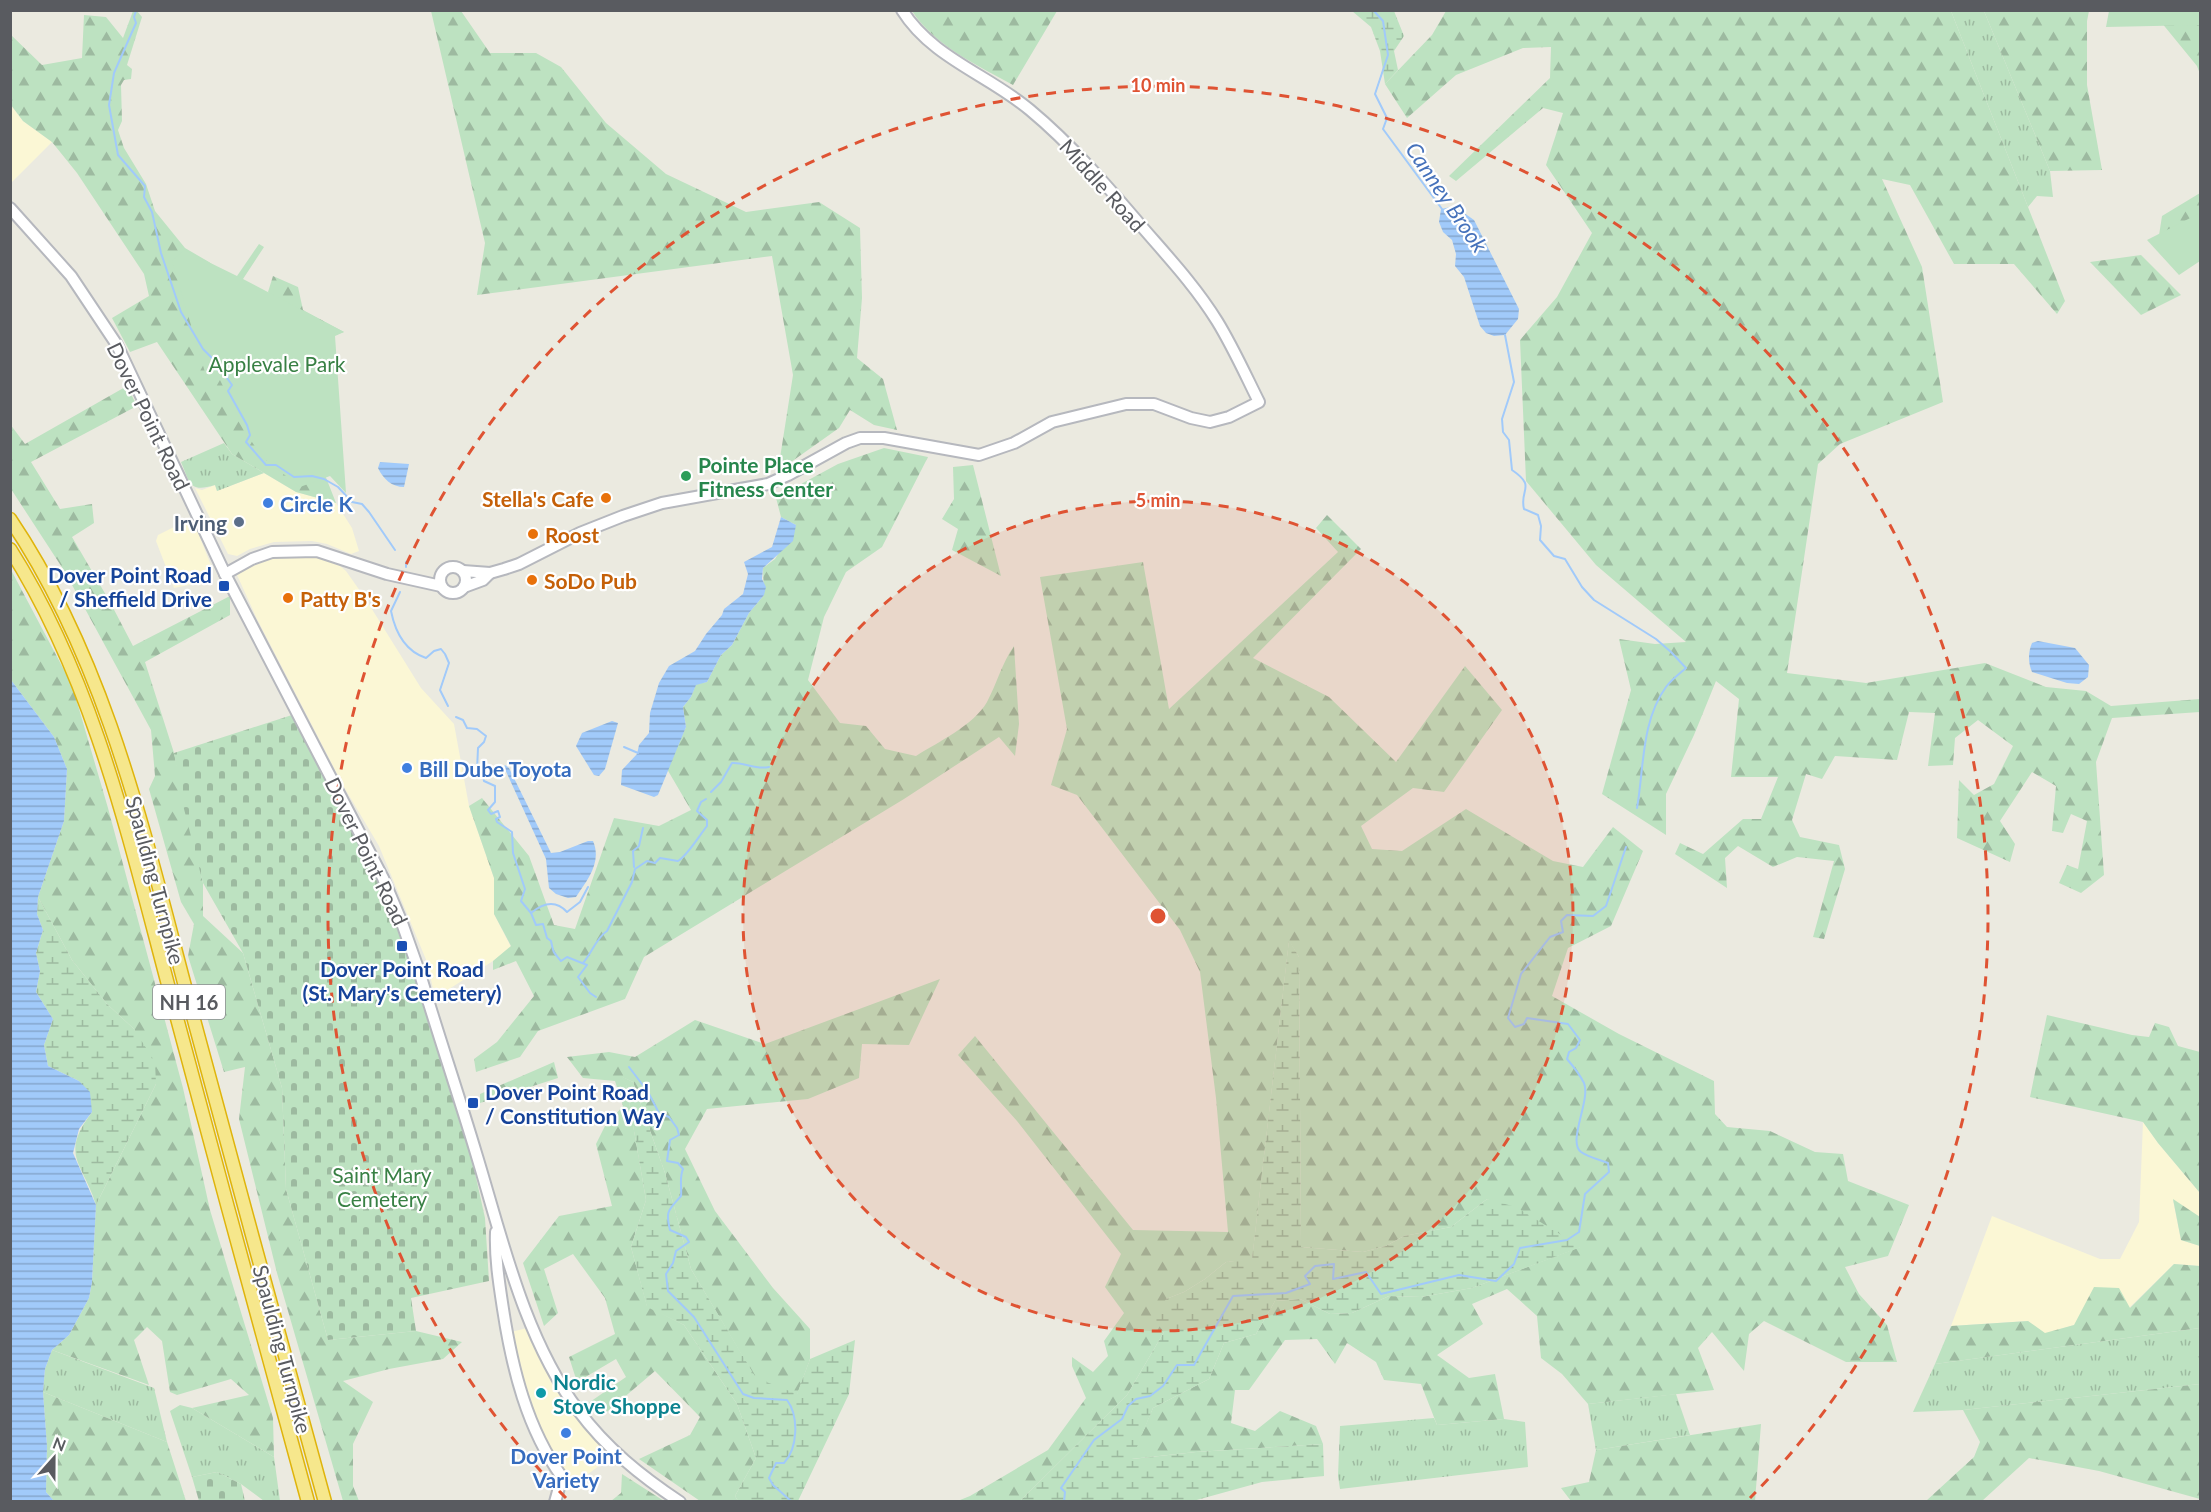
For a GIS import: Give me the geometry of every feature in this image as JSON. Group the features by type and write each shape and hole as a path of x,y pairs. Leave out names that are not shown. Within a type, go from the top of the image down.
{"highway":[{"name":"Spaulding Turnpike","path":"10,519 56,596 91,671 132,788 325,1502"},
{"name":"Spaulding Turnpike","path":"10,549 60,640 103,748 308,1502"}],"street":[{"name":"Middle Road","path":"490,573 519,564 580,533 643,509 778,480 853,440 876,437 970,454 987,453 1014,443 1052,422 1136,403 1154,404 1191,418 1210,422 1229,417 1259,402 1234,352 1199,294 1118,199 1037,116 1013,97 937,49 913,26 902,10"},
{"name":"Dover Point Road","path":"10,208 71,276 117,345 225,574 352,816 393,900 420,974 496,1222 532,1326 547,1359 567,1393 589,1423 626,1462 680,1502"},
{"path":"225,574 252,559 272,552 317,551 387,574 441,586 451,593 483,580 490,573"},
{"path":"411,579 442,573 453,567 463,571 490,573"},
{"path":"463,571 466,581 464,587"},
{"path":"441,586 442,573"},
{"path":"496,1222 495,1258 508,1341 528,1413 562,1477 555,1502"}],"shaded area":[{"path":"10,104 23,121 52,142 11,183"},
{"path":"264,473 296,492 336,503 352,528 359,551 351,554 327,544 312,541 274,542 250,549 237,556 228,554 195,488 202,490 215,485 217,491"},
{"path":"192,518 213,570 207,576 189,585 174,588 156,541 158,535"},
{"path":"279,556 318,556 335,562 346,571 421,688 454,724 469,806 494,878 494,914 511,947 435,998 427,962 379,846 344,787 257,619 237,575 242,570 263,560"},
{"path":"2143,1122 2200,1193 2200,1217 2173,1200 2181,1240 2200,1246 2200,1266 2174,1264 2129,1308 2045,1334 2028,1321 1951,1326 1992,1216 2100,1259 2120,1259 2139,1222"},
{"path":"527,1328 542,1361 566,1402 612,1456 575,1484 557,1463 534,1414 523,1380 511,1332"}],"green space":[{"path":"133,11 137,11 142,17 127,65 132,69 131,79 124,80 121,85 122,121 118,130 124,148 146,184 155,211 185,248 209,262 292,329 268,292 273,276 298,287 303,310 344,332 278,355 336,503 296,492 232,454 157,342 130,352 112,318 149,296 144,274 77,173 52,142 23,121 11,105 10,34 42,65 82,58 84,15 106,17 123,38"},
{"path":"431,11 461,11 490,53 536,53 561,67 606,123 666,174 746,212 819,202 860,228 862,298 857,358 883,379 897,430 874,425 850,410 839,428 784,467 780,458 793,375 772,256 477,295 485,243"},
{"path":"912,11 1057,11 1013,85 945,45 932,35"},
{"path":"1352,11 1394,11 1404,36 1394,51 1398,70 1385,84 1380,51 1371,27"},
{"path":"1446,11 1951,11 2065,301 2057,314 2014,264 1954,264 1910,185 1882,179 1922,267 1943,402 1840,444 1818,464 1787,673 1866,683 1985,663 2046,687 2086,691 2111,706 2200,699 2200,712 2112,718 2096,762 2104,875 2081,893 2059,883 2067,865 2078,869 2087,821 2071,814 2063,833 2052,831 2056,786 2032,772 2000,821 2015,844 2010,862 1957,838 1959,780 1974,795 1994,784 2013,746 1978,720 1955,738 1953,765 1928,766 1935,713 1909,712 1897,760 1835,756 1822,779 1806,774 1792,820 1800,837 1839,845 1845,869 1824,939 1813,937 1834,861 1797,857 1773,867 1738,846 1725,858 1727,888 1675,854 1680,843 1703,854 1743,819 1761,819 1778,777 1731,777 1739,699 1716,681 1666,794 1666,835 1602,794 1631,690 1619,639 1655,644 1686,642 1596,565 1526,481 1520,340 1557,297 1592,233 1546,165 1563,113 1543,108 1456,181 1449,176 1550,78 1551,47 1523,48 1456,75 1407,118 1385,84 1432,35"},
{"path":"1951,11 1984,11 2050,171 2053,197 2037,196 2028,207"},
{"path":"1984,11 2089,11 2087,85 2102,170 2050,171"},
{"path":"2109,11 2200,11 2200,25 2106,27"},
{"path":"2152,11 2200,11 2200,74 2197,66"},
{"path":"2200,193 2200,254 2157,248 2162,216"},
{"path":"2200,213 2200,261 2179,275 2147,240"},
{"name":"Applevale Park","path":"259,244 264,247 243,279 344,332 335,336 346,493 330,476 300,487 262,457 246,433 218,376 207,379 172,261 184,250 237,276"},
{"path":"2141,255 2181,295 2141,315 2090,262"},
{"path":"127,386 137,406 31,462 60,509 92,504 94,523 72,537 133,646 230,596 230,615 145,662 174,753 203,883 203,916 243,953 282,1088 286,1189 328,1340 416,1331 462,1342 443,1359 389,1369 343,1381 373,1402 353,1444 353,1486 359,1501 343,1501 277,1273 239,1119 245,1067 224,1072 188,956 194,924 181,902 149,789 155,776 151,730 65,572 11,489 10,424 25,444"},
{"path":"224,443 232,454 264,473 217,491 215,485 195,487 186,476 181,462"},
{"path":"884,448 928,457 882,547 846,572 824,617 808,680 840,723 866,726 885,749 916,756 974,718 987,702 1014,646 1019,724 1015,756 999,737 904,799 644,957 625,999 538,1031 520,1057 476,1072 474,1059 497,1042 534,996 516,961 493,970 493,961 511,946 494,914 494,878 469,806 482,798 529,856 554,925 575,929 614,818 659,826 691,810 667,769 686,727 683,707 691,697 696,684 707,682 721,655 732,645 749,613 764,595 763,568 775,559 796,525 781,517 775,494 801,484 838,464"},
{"path":"973,465 1001,576 952,550 958,529 942,519 954,499 953,467"},
{"path":"1327,515 1361,549 1253,658 1329,697 1396,762 1465,666 1502,710 1444,792 1413,788 1361,826 1372,849 1402,851 1466,809 1553,861 1583,867 1613,827 1643,851 1611,926 1568,948 1552,996 1619,1034 1714,1081 1715,1114 1727,1127 1770,1131 1815,1152 1843,1154 1848,1181 1909,1205 1888,1256 1845,1267 1859,1294 1887,1325 1897,1362 1846,1362 1764,1321 1749,1334 1744,1371 1712,1332 1698,1348 1714,1390 1588,1404 1562,1374 1541,1358 1537,1316 1507,1289 1472,1304 1483,1324 1437,1355 1469,1378 1495,1374 1504,1419 1437,1425 1421,1384 1384,1380 1376,1362 1347,1343 1335,1364 1317,1339 1285,1340 1249,1390 1235,1390 1231,1423 1255,1431 1280,1411 1316,1426 1323,1444 1196,1452 1131,1459 1153,1408 1209,1379 1224,1343 1256,1334 1275,1301 1300,1299 1330,1314 1352,1313 1389,1296 1421,1297 1472,1288 1580,1247 1487,1199 1451,1227 1404,1236 1386,1246 1363,1252 1301,1247 1299,957 1289,941 1252,1260 1226,1262 1184,1292 1166,1299 1164,1332 1127,1395 1020,1501 955,1502 970,1496 1048,1450 1086,1398 1072,1366 1072,1357 1093,1372 1108,1356 1104,1341 1124,1313 1105,1287 1121,1254 1017,1121 958,1055 975,1036 1133,1230 1228,1232 1216,1098 1200,972 1180,930 1077,795 1051,785 1067,729 1040,577 1143,562 1169,709 1338,552 1316,528"},
{"path":"10,568 72,685 108,808 183,1088 210,1210 273,1418 274,1457 192,1408 249,1395 231,1379 177,1395 170,1392 162,1341 147,1327 134,1340 149,1385 52,1350 69,1335 89,1298 96,1205 156,1084 134,1029 107,1004 72,960 38,897 64,821 67,769 54,737 11,680"},
{"name":"Saint Mary Cemetery","path":"292,715 369,860 401,935 473,1164 485,1218 489,1281 411,1298 416,1331 328,1340 286,1189 282,1088 243,953 203,883 183,805 174,753"},
{"path":"38,897 72,960 107,1004 134,1029 155,1062 156,1084 96,1205 80,1168 75,1149 82,1127 92,1112 79,1081 48,1066 44,1045 53,1019 36,992 40,971 36,953 43,930 37,914"},
{"path":"1289,940 1299,957 1301,1247 1363,1252 1386,1246 1404,1236 1451,1227 1487,1199 1516,1207 1581,1247 1472,1288 1421,1297 1389,1296 1352,1313 1330,1314 1300,1299 1275,1301 1256,1334 1224,1343 1209,1379 1153,1408 1132,1459 1196,1452 1323,1444 1324,1476 1262,1482 1193,1501 1020,1501 1127,1395 1164,1332 1155,1321 1166,1299 1184,1292 1226,1262 1252,1259"},
{"path":"940,979 909,1045 862,1044 859,1078 808,1099 707,1109 685,1149 715,1211 773,1288 810,1329 810,1359 797,1395 756,1379 691,1269 665,1173 633,1082 622,1077 626,1084 646,1200 631,1247 647,1306 684,1325 737,1404 756,1458 735,1496 738,1501 700,1501 639,1459 690,1435 700,1417 655,1371 602,1416 587,1404 626,1377 616,1359 577,1382 569,1357 615,1334 605,1298 573,1254 544,1269 558,1313 544,1326 523,1263 559,1216 612,1206 596,1144 605,1126 623,1106 615,1081 583,1078 567,1057 609,1052 635,1057 695,1020 765,1044"},
{"path":"2047,1015 2149,1037 2155,1023 2169,1027 2178,1046 2200,1052 2200,1193 2143,1122 2030,1097"},
{"path":"554,1062 558,1078 480,1103 480,1094"},
{"path":"621,1076 633,1082 665,1173 691,1269 756,1378 797,1394 810,1359 855,1340 849,1394 798,1501 738,1501 735,1496 756,1458 737,1404 684,1325 647,1307 631,1247 646,1200 626,1085"},
{"path":"2173,1199 2200,1217 2200,1246 2181,1240"},
{"path":"2174,1264 2200,1266 2200,1328 1935,1364 1951,1326 2028,1321 2045,1333 2074,1325 2094,1287 2119,1288 2130,1308"},
{"path":"2200,1328 2200,1384 1963,1410 1913,1412 1935,1364"},
{"path":"52,1350 154,1388 167,1442 43,1392 45,1369"},
{"path":"2200,1384 2200,1499 2099,1471 2029,1458 1982,1501 1926,1501 1974,1457 1980,1442 1963,1410"},
{"path":"43,1392 167,1442 186,1501 54,1501 46,1492 47,1446"},
{"path":"1676,1394 1690,1435 1596,1450 1588,1404"},
{"path":"180,1405 192,1408 274,1457 280,1501 264,1501 241,1484 217,1472 192,1477 170,1411"},
{"path":"1434,1418 1437,1425 1504,1419 1525,1422 1528,1467 1340,1489 1338,1476 1340,1426"},
{"path":"1761,1424 1755,1501 1571,1501 1561,1488 1589,1482 1596,1450"},
{"path":"217,1472 241,1484 245,1501 199,1501 192,1477"},
{"path":"622,1474 664,1501 611,1501 621,1493"}],"water":[{"path":"1457,208 1474,220 1519,309 1518,319 1505,335 1494,336 1486,333 1480,326 1464,277 1455,266 1456,254 1452,240 1443,232 1439,222 1441,209"},
{"path":"380,462 409,464 404,487 392,484 382,476 378,468"},
{"path":"781,517 796,525 793,541 763,568 762,579 766,587 764,595 749,613 732,645 721,655 707,682 696,685 691,697 683,707 686,727 658,795 654,797 621,785 622,770 637,754 639,745 649,733 650,713 659,683 669,666 695,651 724,609 743,594 748,574 744,562 772,547"},
{"path":"2038,641 2075,648 2089,665 2088,677 2079,684 2067,683 2032,672 2029,661 2030,650 2032,643"},
{"path":"11,680 54,737 67,769 64,821 38,897 37,914 43,930 36,953 40,971 36,992 53,1019 44,1045 48,1066 79,1081 90,1092 92,1112 79,1129 73,1153 96,1205 92,1282 89,1298 69,1335 52,1350 45,1369 43,1392 47,1446 46,1492 54,1501 11,1501"},
{"path":"612,721 618,723 605,769 599,776 594,775 576,746 582,733"},
{"path":"505,765 509,768 551,853 593,841 595,863 576,897 568,898 556,894 549,888 546,859"}],"waterway":[{"name":"Canney Brook","path":"1373,10 1383,21 1388,55 1375,94 1387,118 1383,129 1442,209"},
{"path":"136,11 134,17 136,23 114,73 109,105 118,155 145,186 144,197 152,212 161,253 181,312 203,349 216,362 218,370 228,374 227,378 232,385 228,391 250,435 246,442 266,465 276,465 294,477 312,476 324,479 338,487 352,502 362,504 395,550"},
{"name":"Canney Brook","path":"1505,335 1514,382 1502,419 1503,432 1509,440 1512,470 1524,480 1526,488 1524,509 1538,515 1541,526 1540,540 1554,556 1565,559 1582,587 1594,600 1656,639 1686,668 1666,687 1652,715 1645,746 1637,808"},
{"path":"406,562 406,567"},
{"path":"400,592 391,611 395,626 402,639 412,651 419,655 426,658 434,651 441,649 445,654 449,663 440,690 448,706"},
{"path":"456,717 463,720 467,728 477,729 486,736 478,748 477,771 482,773 484,781 495,786 495,802 488,810 491,814 498,811 500,817 496,819 497,822 512,832 513,853 525,889 521,901 531,913 536,925 543,924 547,938 551,941 554,952 561,961 567,957 587,965 578,977 596,997"},
{"path":"624,747 638,753"},
{"path":"711,792 721,782 732,763 759,768 769,767"},
{"path":"583,963 600,937 607,931 632,882 635,869 647,861 655,863 660,858 678,861 693,845 707,826 707,820 697,811 701,802 706,799"},
{"path":"634,867 633,851 639,846 643,828"},
{"name":"Canney Brook","path":"1064,1502 1065,1492 1061,1488 1094,1440 1122,1419 1128,1406 1136,1399 1150,1396 1163,1386 1177,1365 1194,1365 1233,1296 1286,1293 1310,1284 1305,1276 1315,1266 1334,1264 1333,1279 1366,1272 1381,1294 1459,1275 1496,1281 1514,1264 1520,1248 1567,1240 1579,1232 1585,1194 1609,1172 1608,1163 1584,1154 1577,1147 1585,1090 1584,1083 1567,1059 1569,1052 1576,1048 1580,1040 1568,1024 1527,1018 1524,1024 1515,1027 1508,1018 1521,974 1550,937 1563,932 1561,921 1567,915 1593,916 1606,906 1626,847"},
{"path":"531,913 549,904 554,904 567,912 580,902 588,887"},
{"path":"629,1067 648,1092 659,1113 669,1117 679,1135 670,1140 667,1161 678,1163 683,1169 681,1196 671,1208 668,1218 670,1230 686,1237 689,1242 676,1251 673,1263 666,1274 668,1291 694,1317 743,1394 754,1398 787,1400 794,1414 794,1441 789,1457 784,1463 776,1463 769,1478 773,1485 792,1502"}],"place":[{"name":"Pointe Place Fitness Center","path":"686,476"},
{"name":"Stella's Cafe","path":"606,498"},
{"name":"Circle K","path":"268,503"},
{"name":"Irving","path":"239,522"},
{"name":"Roost","path":"533,534"},
{"name":"SoDo Pub","path":"532,580"},
{"name":"Dover Point Road / Sheffield Drive","path":"224,586"},
{"name":"Patty B's","path":"288,598"},
{"name":"Bill Dube Toyota","path":"407,768"},
{"name":"Dover Point Road (St. Mary's Cemetery)","path":"402,946"},
{"name":"Dover Point Road / Constitution Way","path":"473,1103"},
{"name":"Nordic Stove Shoppe","path":"541,1393"},
{"name":"Dover Point Variety","path":"566,1433"}]}
